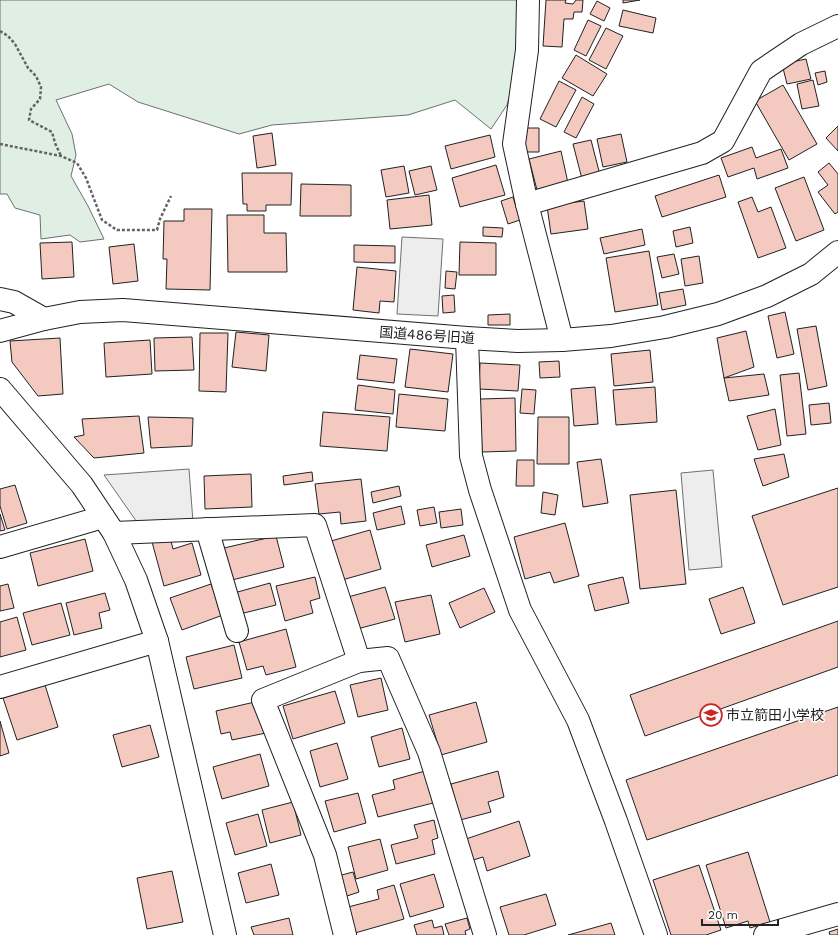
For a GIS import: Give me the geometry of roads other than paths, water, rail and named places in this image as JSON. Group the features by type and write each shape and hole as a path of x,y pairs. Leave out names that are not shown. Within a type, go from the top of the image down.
{"street":[{"path":"528,0 527,50 514,144 527,204 562,340"},
{"path":"527,204 702,153 723,141 761,71 801,44 838,26"},
{"name":"国道486号旧道","path":"0,331 44,319 80,312 123,310 518,341 562,340 611,336 664,327 718,314 767,296 811,274 838,252"},
{"path":"0,298 14,302 44,319"},
{"path":"467,338 471,456 480,490 520,610 578,720 616,820 656,935"},
{"path":"0,389 82,485 108,525 136,580 157,641 225,935"},
{"path":"0,547 108,525 207,529 315,525 359,661"},
{"path":"207,529 237,631"},
{"path":"0,687 157,641"},
{"path":"345,935 325,855 263,700 359,661 388,658 429,752 485,935"},
{"path":"765,935 838,914"}],"place":[{"name":"市立箭田小学校","path":"711,715"}]}
